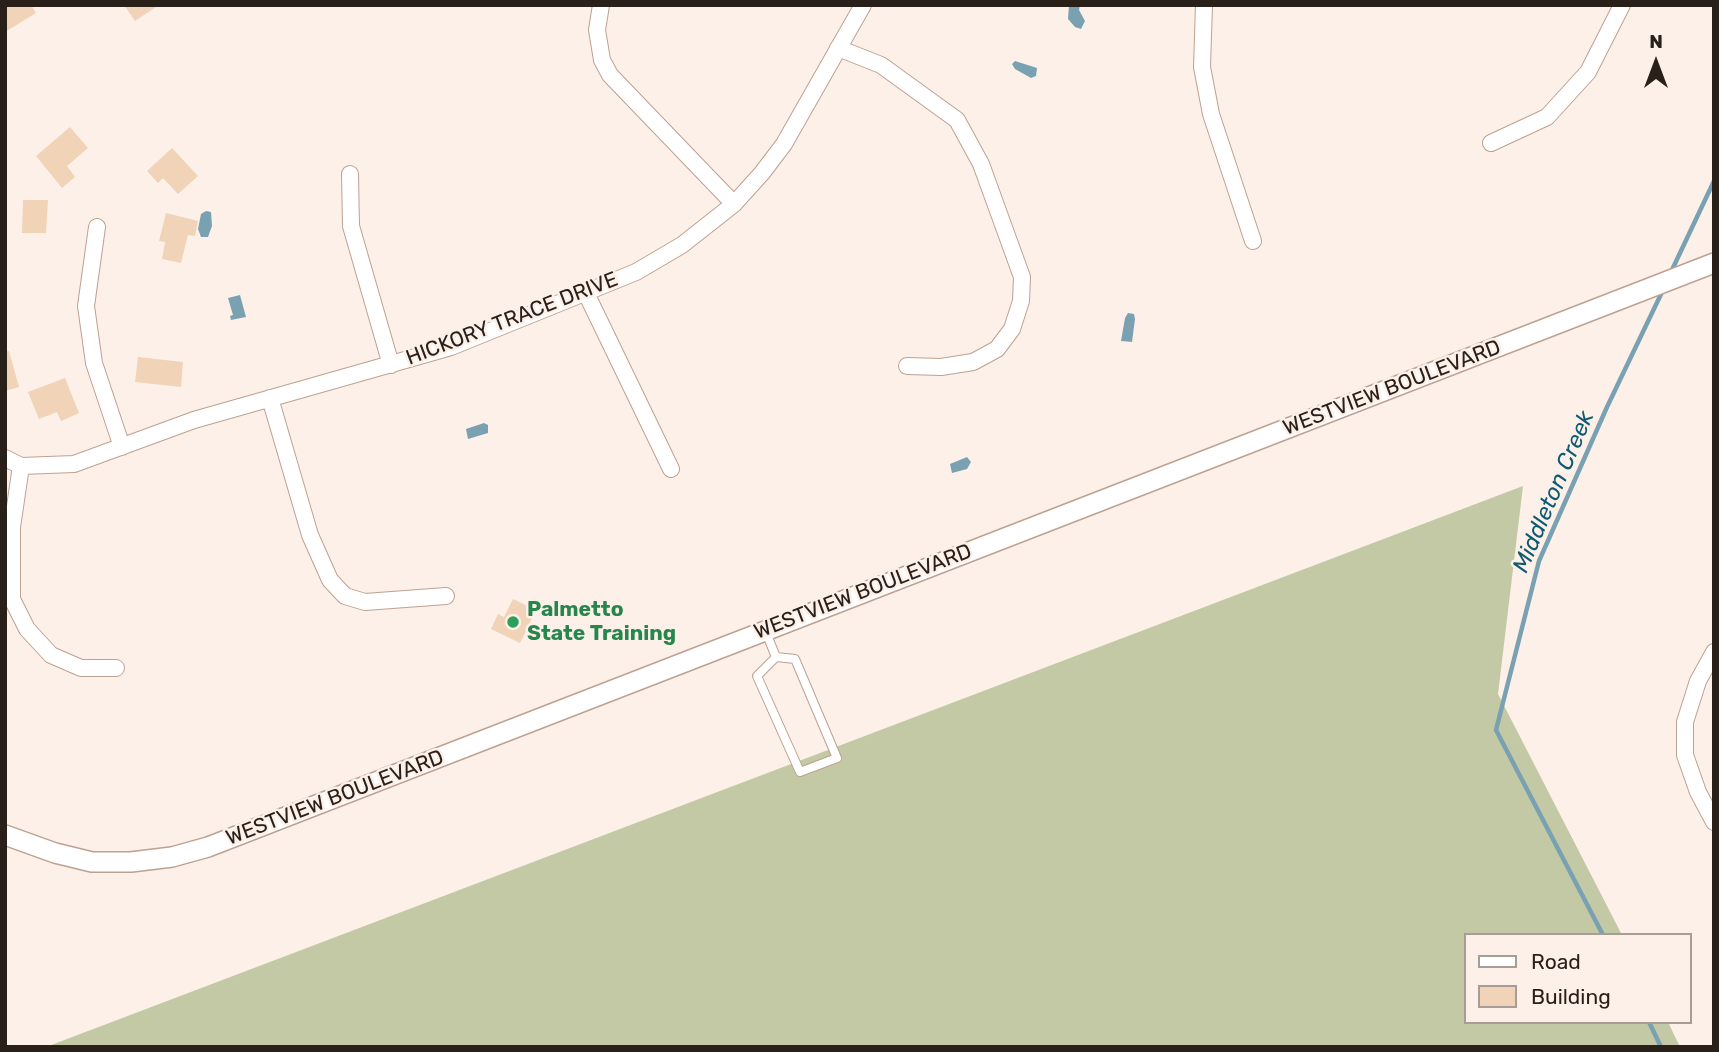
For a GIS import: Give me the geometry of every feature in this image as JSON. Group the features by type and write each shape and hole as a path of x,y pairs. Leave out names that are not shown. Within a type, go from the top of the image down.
{"street":[{"path":"601,5 597,30 602,60 610,75 734,204"},
{"name":"HICKORY TRACE DRIVE","path":"5,458 21,466 74,464 194,420 451,347 636,272 682,245 734,204 784,144 863,5"},
{"path":"1204,5 1202,67 1211,114 1253,241"},
{"path":"1491,143 1547,117 1588,72 1622,5"},
{"path":"838,48 881,65 957,120 981,164 1022,277 1021,301 1012,329 997,349 973,362 941,368 907,366"},
{"path":"350,174 351,226 391,365"},
{"path":"97,227 86,306 94,363 122,447"},
{"name":"WESTVIEW BOULEVARD","path":"5,835 55,853 92,862 131,862 184,854 1706,265"},
{"path":"586,293 671,469"},
{"path":"270,398 310,535 330,580 345,596 365,602 446,596"},
{"path":"21,466 12,527 12,599 27,629 51,655 81,668 116,668"},
{"path":"1714,652 1698,681 1685,722 1685,755 1698,792 1714,822"}],"lane":[{"path":"765,630 776,657"},
{"path":"776,657 795,659 837,758 800,772 757,676 776,657"}],"green space":[{"path":"1523,486 1498,694 1621,933 1464,933 1464,1024 1669,1024 1680,1047 46,1047"}],"water":[{"path":"1069,5 1080,5 1079,10 1085,21 1081,29 1068,19"},
{"path":"1015,61 1037,68 1036,76 1031,78 1015,69 1012,64"},
{"path":"211,212 212,226 208,237 201,237 198,229 201,214"},
{"path":"240,295 246,317 231,320 230,316 233,315 228,298"},
{"path":"1128,313 1134,314 1135,319 1132,342 1121,341"},
{"path":"484,423 488,425 488,433 468,439 466,429"},
{"path":"967,457 971,462 967,469 952,473 950,464"}],"building":[{"path":"5,5 31,5 36,13 5,32"},
{"path":"124,5 159,5 135,21"},
{"path":"70,127 88,148 67,166 75,177 62,188 36,156"},
{"path":"172,148 198,176 178,194 163,178 158,183 147,171"},
{"path":"23,200 48,200 46,233 22,233"},
{"path":"166,213 198,221 195,236 188,235 181,263 162,259 165,242 159,241"},
{"path":"9,351 19,387 5,391 5,352"},
{"path":"138,357 183,362 181,387 135,382"},
{"path":"65,378 79,413 61,421 57,412 39,419 28,392"},
{"path":"513,599 536,610 520,643 491,629 498,614 504,617"}],"waterway":[{"name":"Middleton Creek","path":"1671,272 1714,181"},
{"name":"Middleton Creek","path":"1602,933 1496,730 1539,561 1607,407 1663,290"},
{"name":"Middleton Creek","path":"1650,1024 1661,1047"}],"place":[{"name":"Palmetto State Training","path":"513,622"}]}
